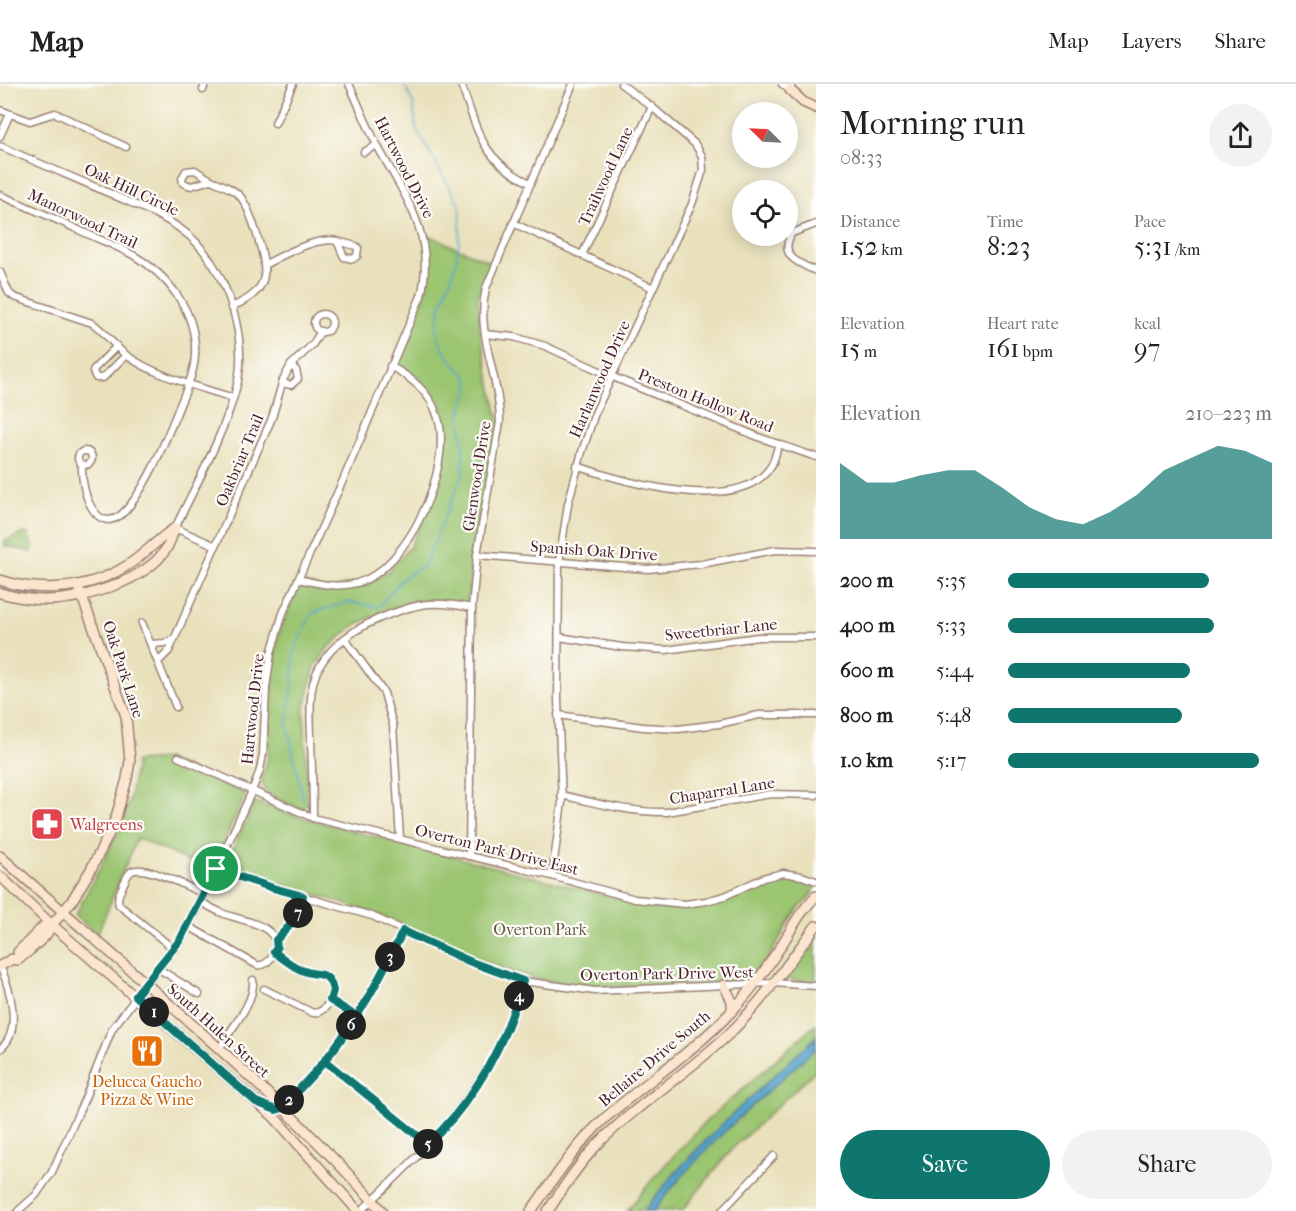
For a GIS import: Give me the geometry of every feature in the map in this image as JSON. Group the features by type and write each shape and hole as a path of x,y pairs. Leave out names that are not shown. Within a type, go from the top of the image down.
{"main road":[{"path":"788,86 803,102 816,108"},
{"name":"Oak Hill Circle","path":"0,580 37,588 78,586 105,578 129,565 175,528"},
{"name":"Oak Hill Circle","path":"0,592 29,599 48,600 82,596 120,582 145,569 165,550 175,528"},
{"name":"Oak Park Lane","path":"0,966 12,959 44,926 52,925 63,912 90,871 107,838 124,792 130,761 126,716 78,586"},
{"name":"South Hulen Street","path":"0,856 220,1048 283,1108 382,1211"},
{"name":"South Hulen Street","path":"0,876 52,925 274,1118 360,1211"},
{"name":"Bellaire Drive South","path":"531,1211 575,1150 610,1114 679,1059 732,1011 779,950 797,917 816,897"},
{"name":"Bellaire Drive South","path":"548,1211 585,1158 618,1126 734,1029 773,984 816,926"},
{"path":"724,985 732,1001 732,1011"},
{"path":"679,1059 686,1070"},
{"path":"256,1102 276,1110 283,1108"},
{"path":"274,1118 281,1116 297,1123"},
{"path":"575,1150 585,1158"}],"street":[{"path":"275,123 293,84"},
{"name":"Hartwood Drive","path":"18,1211 43,1186 56,1165 93,1080 112,1029 135,996 174,949 188,926 252,791 263,754 266,688 271,653 283,613 344,478 421,296 426,264 422,232 377,145 349,84"},
{"path":"461,84 488,153 500,166 530,183"},
{"name":"Glenwood Drive","path":"469,856 472,608 477,555 500,422 500,409 482,311 486,290 573,84"},
{"name":"Harlanwood Drive","path":"552,876 561,795 558,715 559,562 566,513 577,466 596,413 692,204 703,170 702,156 695,144 621,84"},
{"name":"Trailwood Lane","path":"582,255 652,107"},
{"path":"0,110 30,121 55,113 126,147"},
{"path":"0,136 10,114"},
{"path":"364,152 377,145"},
{"name":"Oak Hill Circle","path":"0,146 150,211 182,230 204,252 222,282 236,318 240,360 233,398 223,426 175,528"},
{"path":"211,180 233,191 241,198 255,227 266,264 264,278 257,292 252,297 231,307"},
{"name":"Manorwood Trail","path":"0,195 133,255 157,272 176,293 194,331 195,357 188,383 151,473 125,512 113,519 101,518 92,512 81,480 82,464"},
{"path":"513,223 653,288"},
{"path":"816,224 792,233 788,243 789,255 795,262 816,271"},
{"path":"266,264 306,246 326,240 337,241"},
{"path":"0,272 9,293 14,297 92,323 99,327 126,355 147,369 233,398"},
{"name":"Oakbriar Trail","path":"158,662 169,651 175,639 272,418 282,383 291,365 313,344 321,331"},
{"name":"Preston Hollow Road","path":"485,334 514,337 545,346 614,377 816,457"},
{"path":"117,346 93,369 96,378 103,378 126,355"},
{"name":"Oakbriar Trail","path":"282,383 291,385 298,379 296,370 291,365"},
{"path":"298,579 345,585 358,583 376,575 392,562 405,544 424,509 441,451 441,430 430,399 417,383 390,366"},
{"path":"577,466 638,484 689,492 724,491 740,488 763,475 771,466 779,444"},
{"path":"175,528 216,546"},
{"name":"Spanish Oak Drive","path":"477,555 648,569 710,563 775,550 816,551"},
{"path":"314,818 311,691 322,662 345,639 370,623 418,604 437,603 472,608"},
{"path":"142,623 176,707"},
{"name":"Sweetbriar Lane","path":"558,637 622,647 666,650 758,637 816,637"},
{"path":"151,644 165,643 175,639"},
{"path":"345,639 384,693 389,709 393,725 400,839"},
{"path":"558,715 643,727 678,729 719,724 759,715 816,715"},
{"name":"Overton Park Drive East","path":"178,757 314,818 552,876 636,899 685,904 725,896 753,882 783,873 816,881"},
{"name":"Chaparral Lane","path":"561,795 616,808 655,812 667,812 771,794 816,795"},
{"name":"Overton Park Drive West","path":"216,869 372,916 471,962 523,981 595,991 754,984 816,986"},
{"path":"174,949 119,905 117,898 129,873 140,870 150,872 204,894"},
{"path":"274,938 296,919 303,896"},
{"path":"188,926 261,966 277,948 274,938 258,925 224,914 201,902"},
{"path":"283,1108 325,1061 357,1017 372,994 403,931"},
{"path":"264,989 309,1012 321,1012 330,1000 333,991 326,977 316,972 304,971 274,952"},
{"path":"0,966 9,986 13,1029 7,1043 0,1049"},
{"path":"159,969 199,994"},
{"path":"220,1048 250,1000 253,980"},
{"path":"360,1211 428,1144 466,1101 487,1069 507,1030 523,981"},
{"path":"330,1000 357,1017"},
{"path":"325,1061 428,1144"},
{"path":"722,1211 774,1156"}],"green space":[{"path":"425,234 492,263 478,295 480,332 499,422 478,523 467,602 414,601 355,625 328,648 315,666 304,710 308,804 302,809 269,794 262,783 268,756 272,667 285,617 301,582 329,590 345,585 366,586 389,571 410,547 431,502 443,448 443,425 434,400 418,377 396,365 396,359 424,295 428,266"},
{"path":"24,533 28,534 33,548 31,552 5,546 5,541"},
{"path":"167,759 246,794 210,871 137,838 97,935 75,915 116,837 130,798 136,761"},
{"name":"Overton Park","path":"255,802 303,818 659,909 706,905 780,879 795,879 814,885 814,889 794,914 771,954 752,980 631,986 560,983 537,979 492,965 365,911 225,865"},
{"path":"816,935 816,982 783,979"},
{"path":"816,1024 816,1070 732,1149 682,1211 627,1211 655,1176 702,1125"}],"water":[{"path":"816,1037 816,1048 710,1146 654,1211 644,1211 704,1142"}],"waterway":[{"path":"303,799 287,724 295,649 312,613 348,602 378,607 404,577 424,566 463,474 460,414 469,389 469,379 446,353 440,341 437,326 440,308 456,262 460,206 416,128 413,103 404,84"}],"place":[{"name":"Walgreens","path":"47,824"},
{"name":"Delucca Gaucho Pizza & Wine","path":"147,1051"}],"route":[{"path":"216,869 180,940 135,996 256,1102 271,1109 283,1108 325,1061 357,1017 372,994 403,931 471,962 523,981 514,1013 487,1069 466,1101 428,1144 325,1061 339,1042 357,1017 330,1000 333,991 326,977 316,972 299,969 274,952 277,948 276,940 296,919 303,896 216,869"}]}
